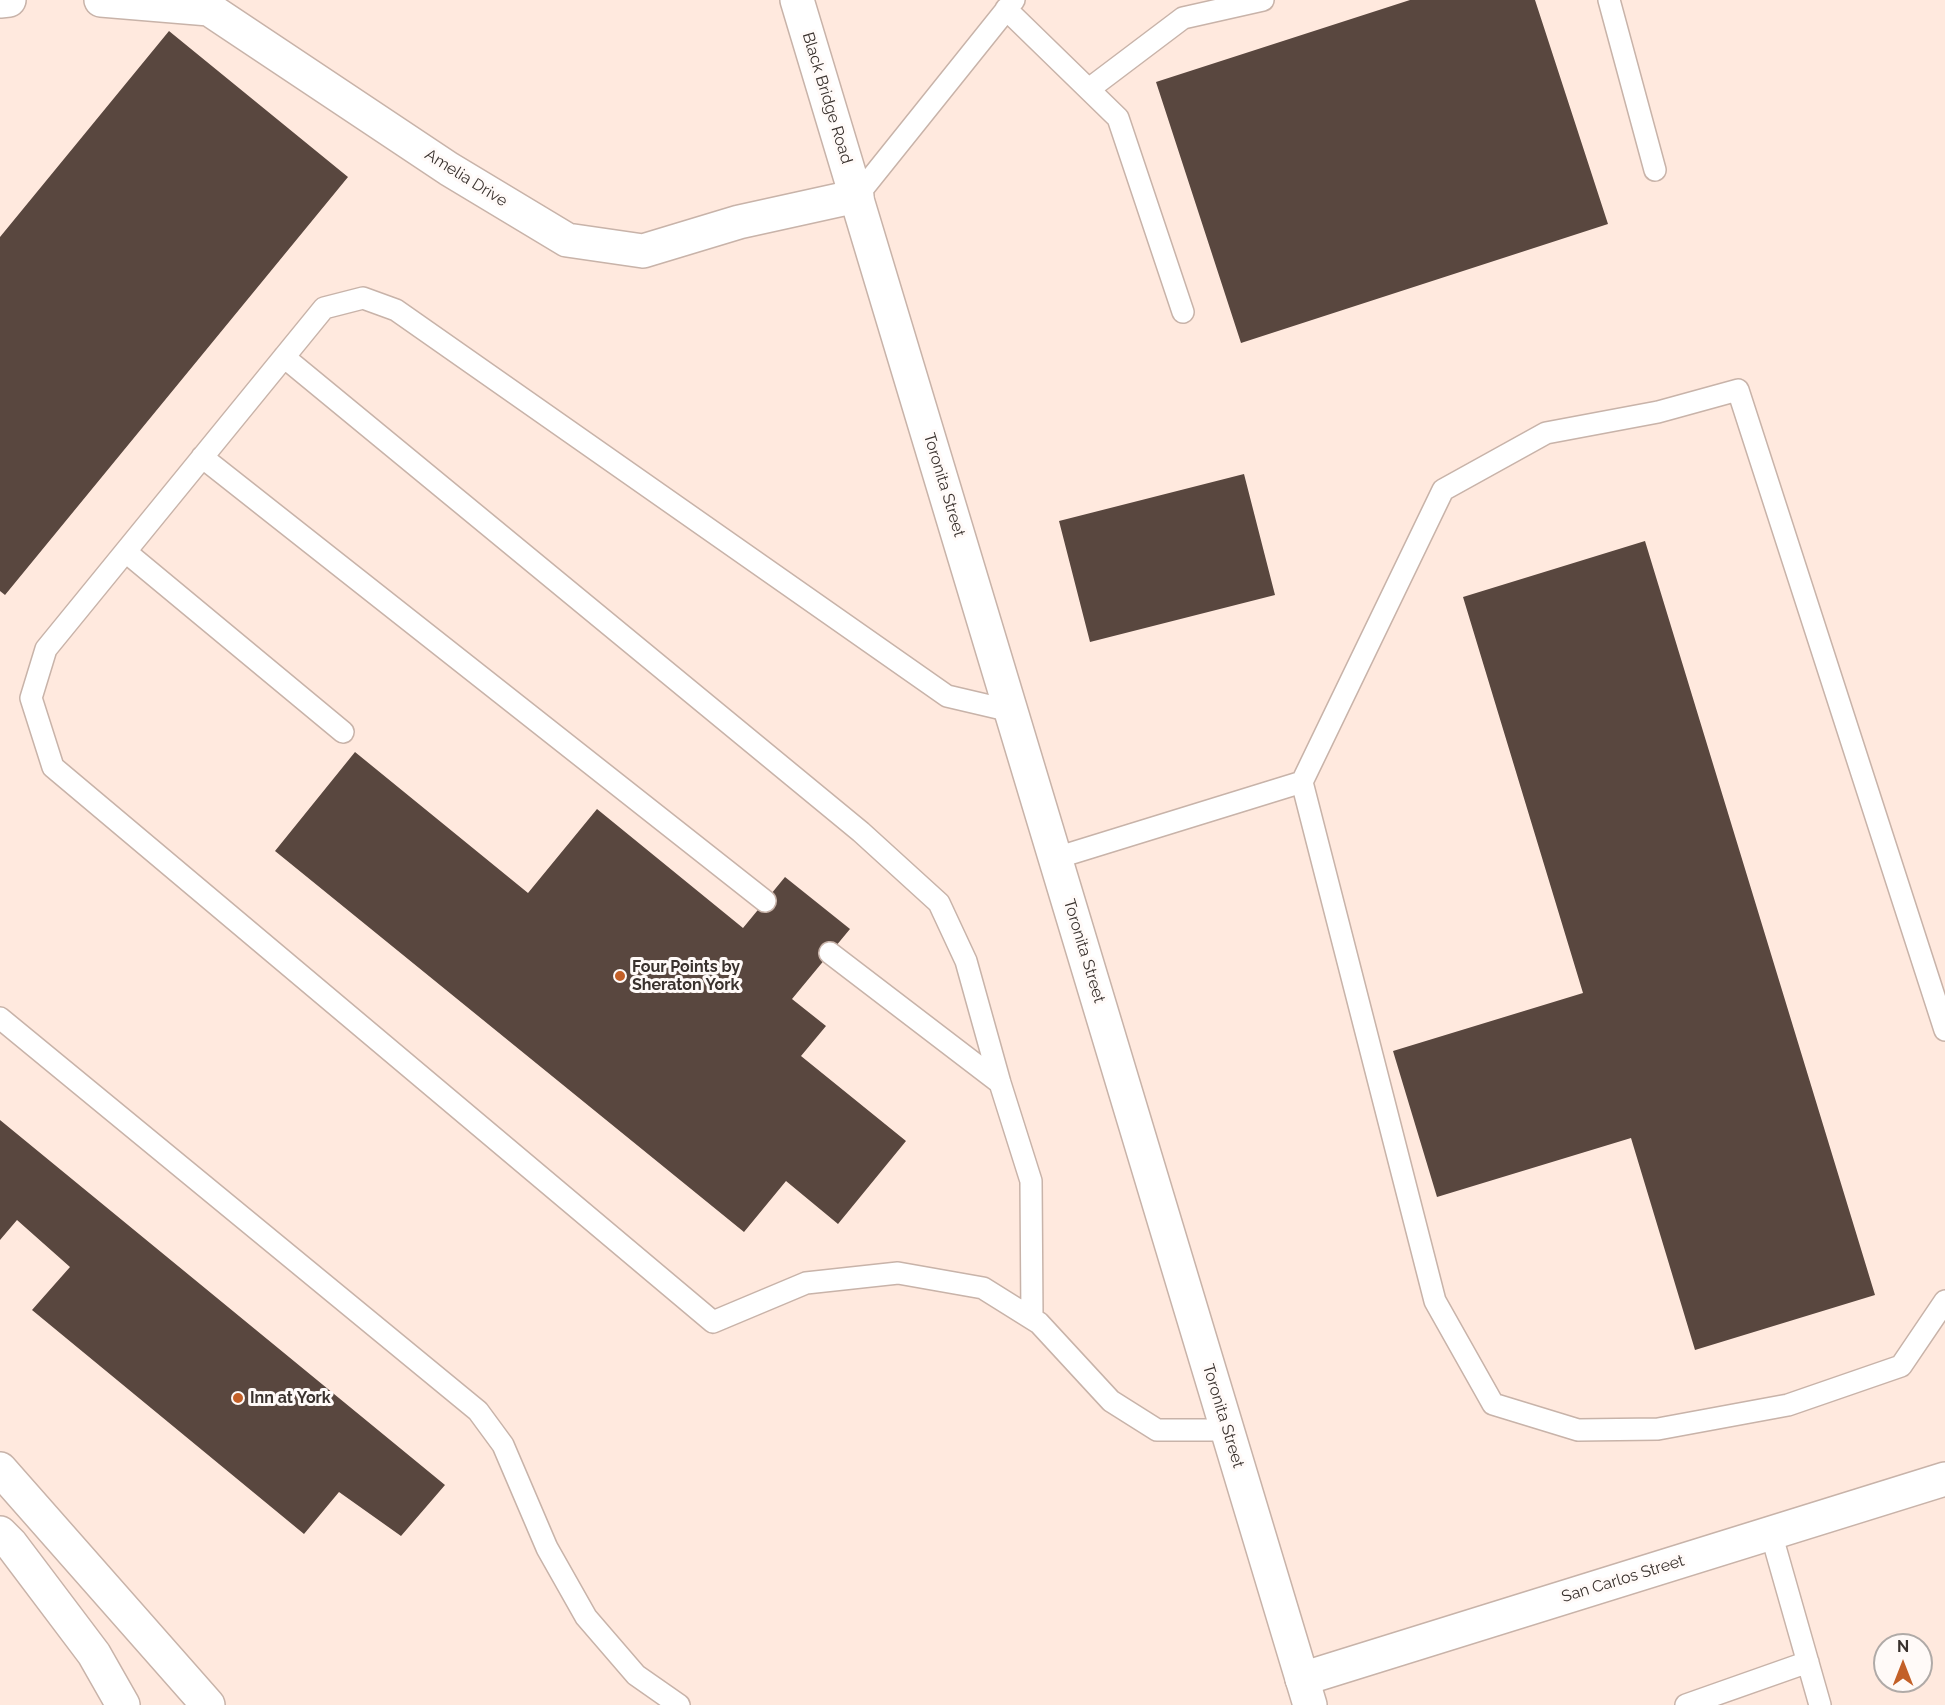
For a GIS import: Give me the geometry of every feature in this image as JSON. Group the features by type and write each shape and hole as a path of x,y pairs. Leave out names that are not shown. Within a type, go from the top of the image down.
{"main road":[{"path":"0,1 9,0"},
{"name":"Amelia Drive","path":"101,0 209,9 449,169 567,240 643,251 739,222 857,196"},
{"name":"Black Bridge Road","path":"797,0 857,196"},
{"name":"Toronita Street","path":"857,196 1306,1692"},
{"path":"0,1470 208,1705"},
{"name":"San Carlos Street","path":"1306,1692 1771,1533 1945,1479"},
{"path":"0,1533 11,1544 94,1654 123,1705"}],"lane":[{"path":"1089,89 1183,18 1263,0"},
{"path":"1609,0 1655,170"},
{"path":"857,196 1010,4 1118,118 1183,312"},
{"path":"1011,711 947,696 396,310 363,298 324,309 284,357 46,649 31,698 53,767 713,1322 806,1283 898,1273 983,1288 1039,1323 1111,1401 1157,1430 1227,1430"},
{"path":"284,357 861,832 939,903 966,961 1000,1083 1031,1181 1032,1318"},
{"path":"1945,1030 1738,390 1658,412 1546,433 1443,490 1302,782 1435,1301 1493,1404 1578,1430 1658,1429 1788,1405 1901,1366 1945,1301"},
{"path":"202,457 765,901"},
{"path":"126,552 343,732"},
{"path":"1056,858 1302,782"},
{"path":"830,953 1000,1083"},
{"path":"0,1018 478,1411 503,1446 548,1548 586,1617 636,1675 679,1705"},
{"path":"1771,1533 1820,1705"},
{"path":"1686,1705 1808,1662"}],"building":[{"path":"1410,0 1535,0 1608,224 1241,343 1156,82"},
{"path":"169,31 348,177 5,595 0,591 0,237"},
{"path":"1244,474 1275,595 1090,642 1059,521"},
{"path":"1645,541 1875,1295 1695,1350 1631,1138 1437,1197 1393,1051 1583,993 1463,597"},
{"name":"Four Points by Sheraton York","path":"355,752 528,893 597,809 743,928 785,877 850,929 792,999 826,1026 801,1056 906,1141 838,1224 786,1181 744,1232 275,851"},
{"name":"Inn at York","path":"0,1120 445,1485 401,1536 339,1492 304,1534 32,1310 70,1267 17,1220 0,1240"}],"place":[{"name":"Four Points by Sheraton York","path":"620,976"},
{"name":"Inn at York","path":"238,1398"}]}
